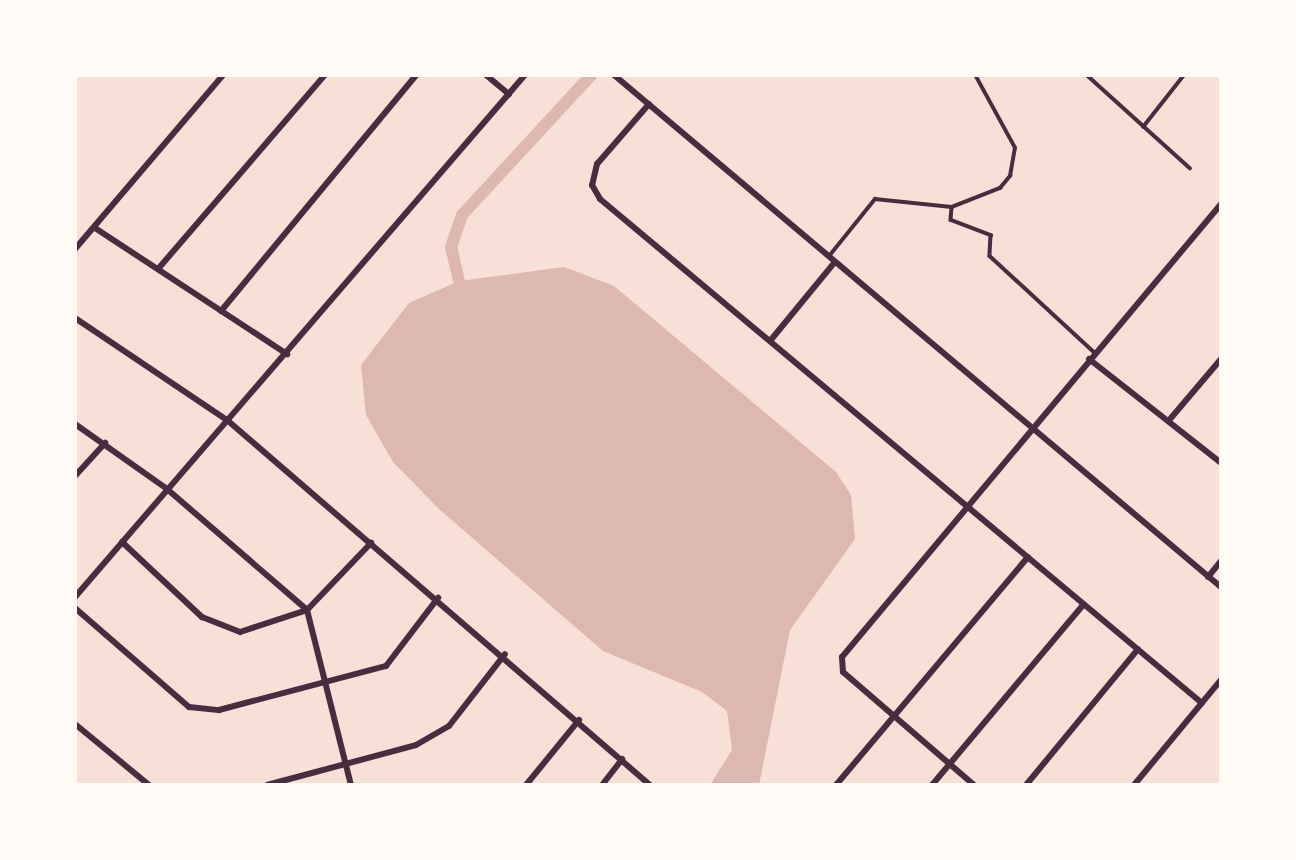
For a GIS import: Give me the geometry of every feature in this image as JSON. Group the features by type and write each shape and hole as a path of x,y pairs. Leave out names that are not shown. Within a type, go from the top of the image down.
{"street":[{"path":"75,248 223,75"},
{"path":"158,269 325,75"},
{"path":"221,311 416,75"},
{"path":"486,75 509,94"},
{"path":"75,597 525,75"},
{"path":"614,75 1221,587"},
{"path":"649,104 597,163 592,185 600,199 1202,703"},
{"path":"974,785 843,672 842,657 966,505 1221,204"},
{"path":"94,228 287,354"},
{"path":"770,341 835,262"},
{"path":"75,318 227,420 505,654 650,785"},
{"path":"1089,359 1171,418 1221,463"},
{"path":"1171,418 1221,359"},
{"path":"75,424 167,489 307,610 351,785"},
{"path":"75,477 105,443"},
{"path":"122,542 202,617 240,632 307,610 371,543"},
{"path":"836,785 1028,556"},
{"path":"1208,577 1221,561"},
{"path":"75,608 189,707 219,710 326,687 386,666 438,598"},
{"path":"932,785 1084,604"},
{"path":"1026,785 1138,649"},
{"path":"267,785 346,766 416,745 449,726 505,654"},
{"path":"1133,785 1221,680"},
{"path":"526,785 579,720"},
{"path":"75,724 149,785"},
{"path":"602,785 622,759"}],"lane":[{"path":"828,257 875,200 951,207 1000,188 1014,162 1011,133 975,75"},
{"path":"1087,75 1191,169"},
{"path":"1143,127 1184,75"},
{"path":"951,207 951,220 992,235 990,256 1095,352"}],"shaded area":[{"path":"564,267 614,286 836,472 851,495 855,539 790,630 759,785 710,785 732,750 727,711 702,692 603,651 439,509 393,462 366,415 361,365 409,303 459,281"}],"waterway":[{"path":"459,281 451,247 462,215 591,75"}]}
